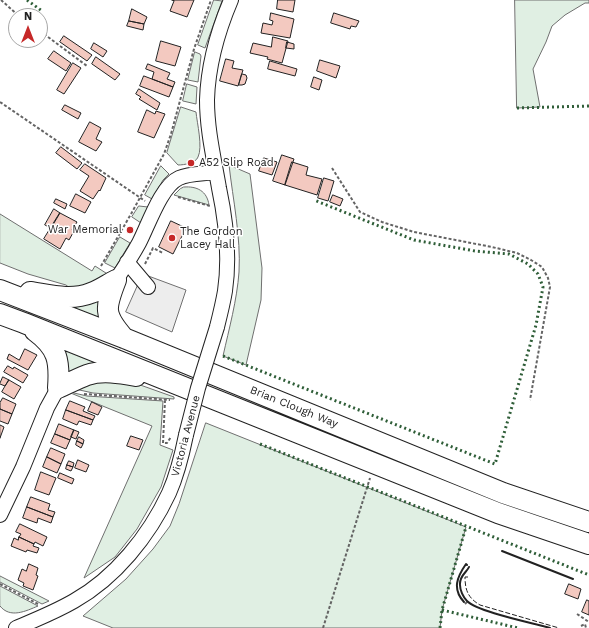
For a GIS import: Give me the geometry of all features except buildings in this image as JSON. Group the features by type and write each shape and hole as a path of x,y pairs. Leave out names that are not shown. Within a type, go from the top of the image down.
{"highway":[{"path":"0,289 56,296 78,297 93,293 116,280"},
{"path":"116,280 109,298 108,312 112,324 124,338"},
{"name":"Brian Clough Way","path":"0,289 503,493 589,522"},
{"name":"Brian Clough Way","path":"0,314 24,323 169,394 380,465 498,512 589,544"},
{"path":"24,323 44,338 53,348 58,359 58,388 88,375 101,372 121,373 169,394"}],"street":[{"name":"Victoria Avenue","path":"16,628 74,601 95,587 132,551 162,508 182,457 198,388 217,327 225,291 227,243 207,102 209,74 217,37 231,0"},
{"path":"116,280 169,185 180,177 216,172"},
{"path":"127,262 148,288"},
{"path":"0,515 23,467 47,408 58,388"}],"path":[{"path":"1,0 10,8"},
{"path":"101,266 164,154 171,134 194,49 211,0"},
{"path":"48,37 87,66"},
{"path":"0,102 156,209"},
{"path":"332,168 360,212 382,222 414,232 517,253 542,267 548,278 550,287 530,400"},
{"path":"164,193 223,210"},
{"path":"138,276 153,248 163,253"},
{"path":"84,394 169,394 164,443 167,443"},
{"path":"323,628 368,483 373,473 380,465"},
{"path":"0,584 53,612"},
{"path":"465,604 468,601"},
{"path":"577,614 589,622"},
{"path":"581,626 585,624 586,628"}],"green space":[{"path":"214,0 222,1 205,48 198,45"},
{"path":"515,0 589,0 589,3 585,3 565,15 552,26 533,69 540,107 517,108"},
{"path":"195,52 201,56 198,82 188,80"},
{"path":"187,84 197,87 196,104 183,101"},
{"path":"181,107 196,112 200,147 198,157 195,161 178,165 167,153"},
{"path":"229,165 250,174 262,268 261,300 246,365 223,356 235,304 239,272 238,232"},
{"path":"161,166 169,174 163,180 152,199 145,195"},
{"path":"184,187 193,187 201,190 206,196 209,205 174,195"},
{"path":"139,206 148,207 141,223 132,217"},
{"path":"0,214 92,271 95,266 109,275 76,293 66,285 28,274 0,263"},
{"path":"120,237 130,243 115,268 105,263"},
{"path":"100,295 100,319 68,307"},
{"path":"56,344 115,366 65,375"},
{"path":"88,380 129,381 174,397 174,399 93,393 75,389"},
{"path":"73,394 87,396 163,401 160,445 173,450 161,487 137,529 115,557 84,578 152,426"},
{"path":"206,423 466,527 442,610 440,628 113,628 83,616 126,579 153,549 170,526 179,504"},
{"path":"0,576 49,601 42,604 0,582"},
{"path":"0,586 38,606 18,613 4,610 0,606"}],"shaded area":[{"path":"143,274 186,290 172,332 126,312"}],"hedge":[{"path":"27,0 38,8"},
{"path":"517,108 589,106"},
{"path":"223,356 495,464 536,325 543,287 538,274 528,264 509,254 475,251 414,240 314,200"},
{"path":"260,444 589,575"},
{"path":"440,628 442,610 466,527"},
{"path":"442,610 518,628"}],"fence":[{"path":"468,577 465,577 468,593 473,600 480,605 559,628"}],"wall":[{"path":"502,551 573,579"},
{"path":"464,602 458,592 457,583 460,574 466,564 467,565"},
{"path":"469,567 460,582 461,591 467,601 482,609 506,617 550,628"}],"place":[{"name":"A52 Slip Road","path":"191,163"},
{"name":"War Memorial","path":"130,230"},
{"name":"The Gordon Lacey Hall","path":"172,238"}]}
